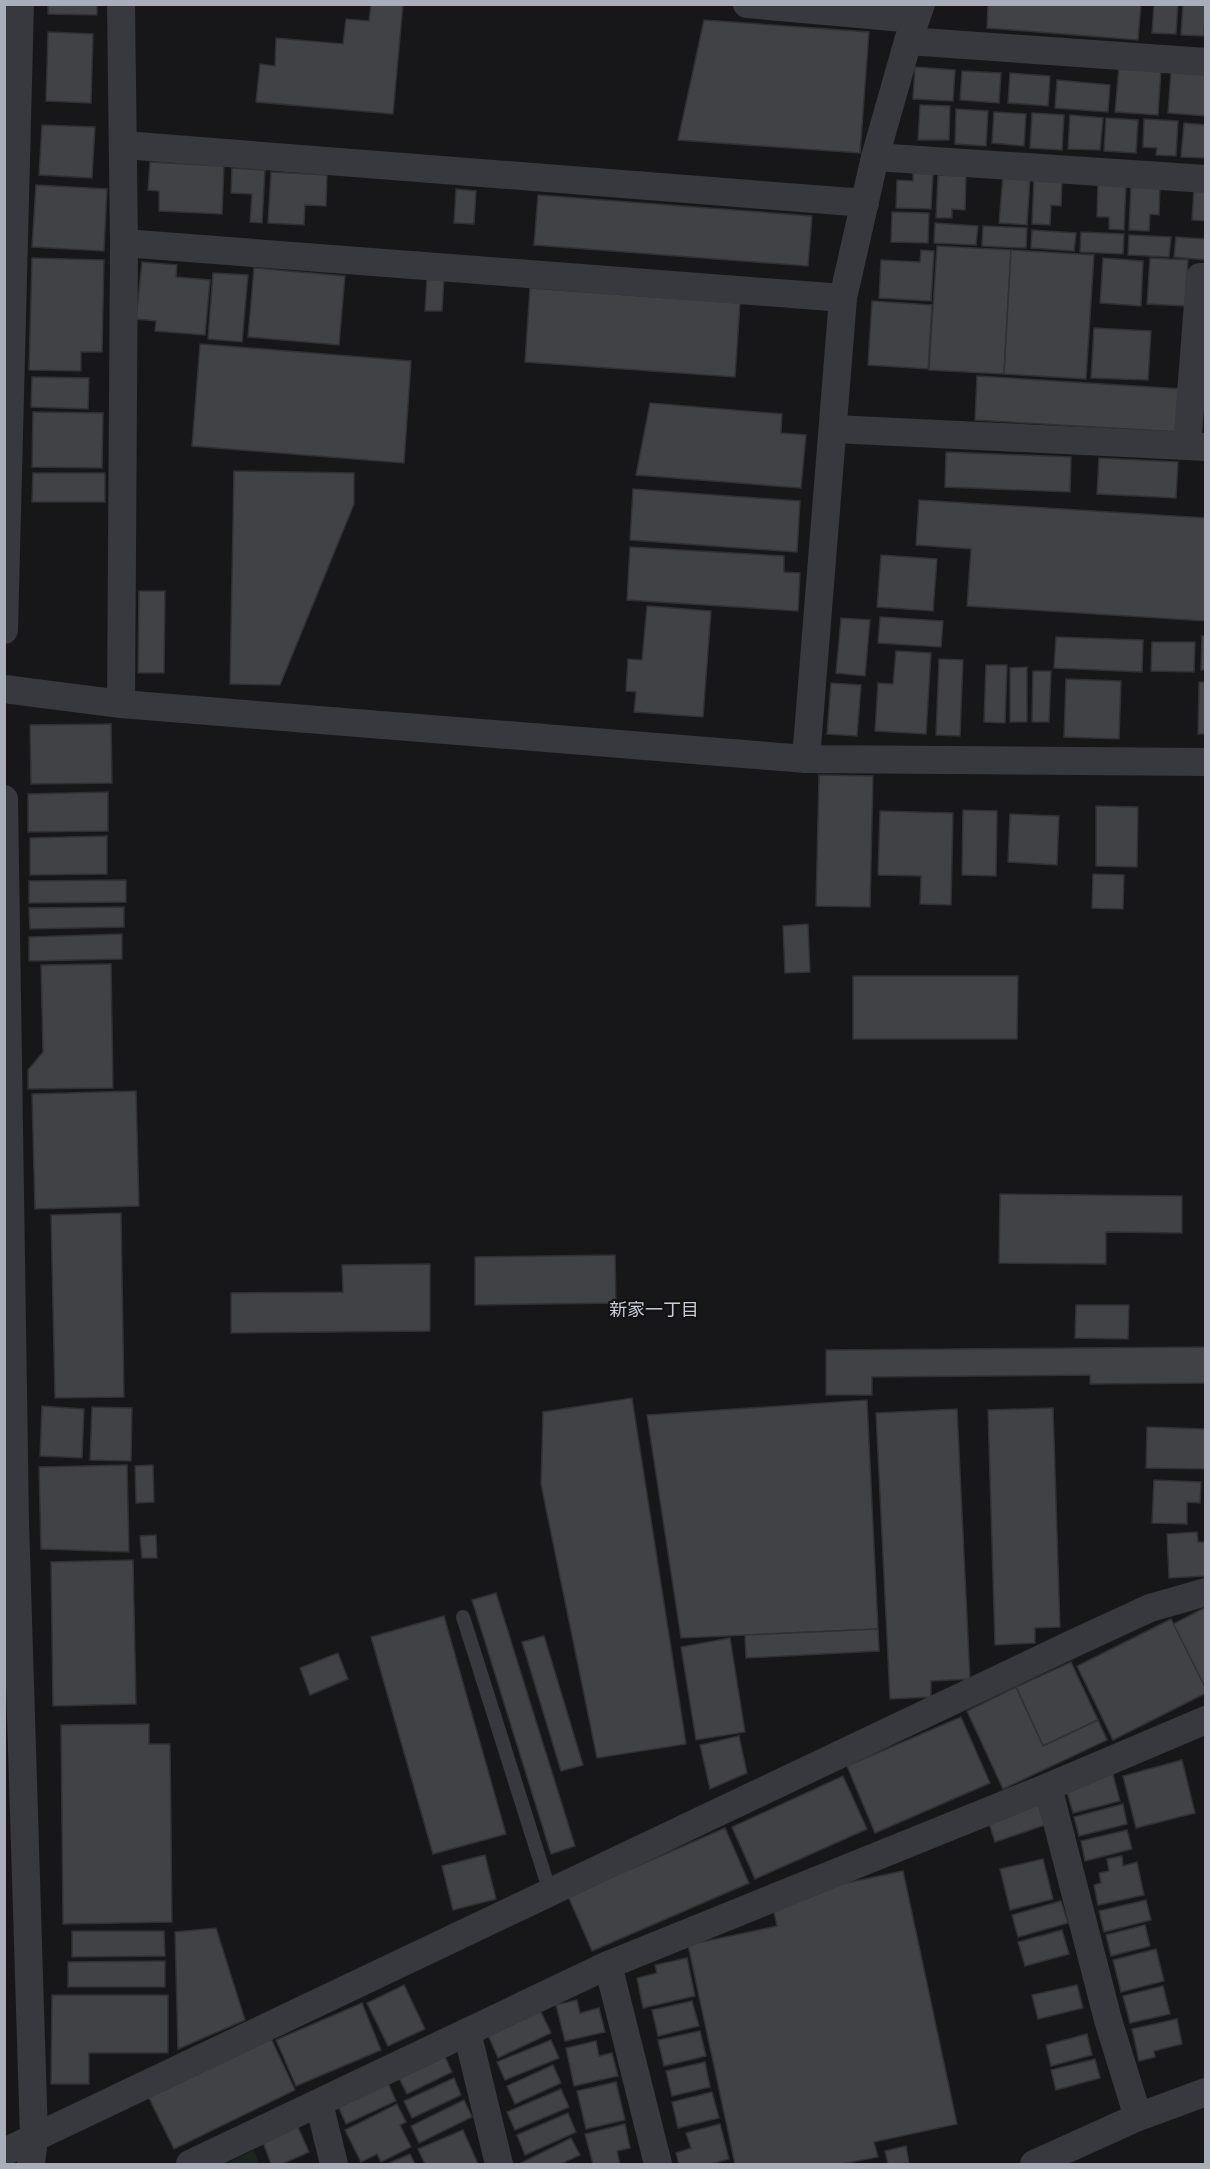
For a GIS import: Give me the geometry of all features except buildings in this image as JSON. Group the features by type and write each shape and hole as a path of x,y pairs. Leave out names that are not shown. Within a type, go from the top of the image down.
{"street":[{"path":"4,630 20,4"},
{"path":"121,4 124,145 121,704"},
{"path":"747,4 915,22 1206,62"},
{"path":"806,759 843,298 876,157 915,22"},
{"path":"124,145 866,203"},
{"path":"876,157 1206,179"},
{"path":"124,243 843,298"},
{"path":"834,429 1197,446 1200,277 1206,277"},
{"path":"4,689 121,704 806,759 1206,762"},
{"path":"4,799 10,1522 32,2151"},
{"path":"4,2152 32,2151 550,1892 1150,1608 1206,1592"},
{"path":"190,2164 608,1965 1048,1787 1206,1720"},
{"path":"1048,1787 1108,2020 1138,2117"},
{"path":"608,1965 658,2164"},
{"path":"467,2032 499,2164"},
{"path":"1034,2164 1138,2117 1206,2092"},
{"path":"319,2103 334,2164"}],"lane":[{"path":"463,1617 550,1892"}],"shaded area":[{"path":"254,2150 259,2164 226,2164"}],"district":[{"name":"新家一丁目","path":"654,1309"}]}
